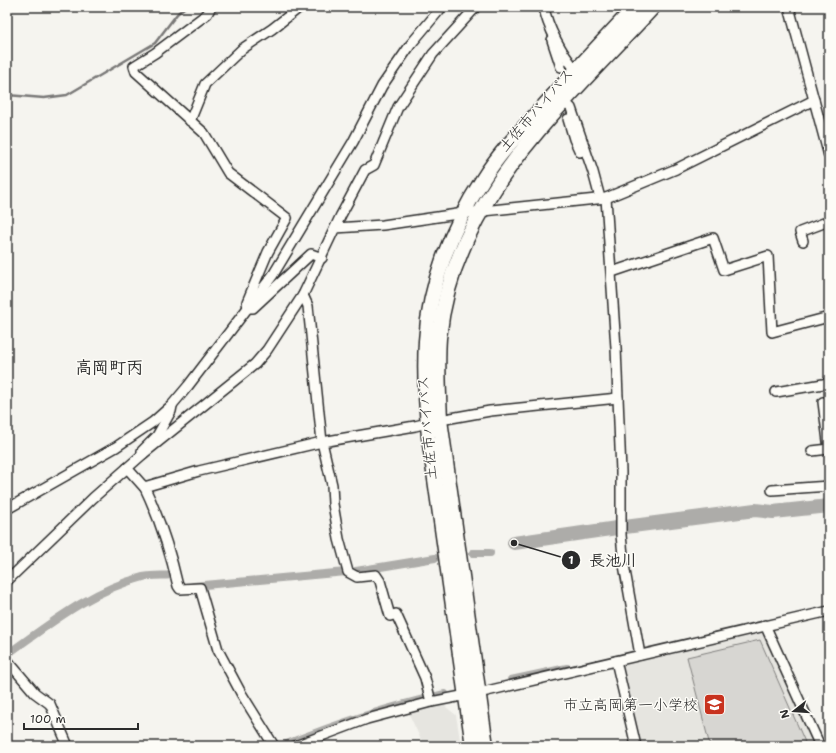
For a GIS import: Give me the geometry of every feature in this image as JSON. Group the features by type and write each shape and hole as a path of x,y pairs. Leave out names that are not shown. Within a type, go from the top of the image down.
{"highway":[{"name":"土佐市バイパス","path":"473,746 472,694 434,422 425,389 426,340 432,298 443,261 455,230 483,179 514,138 635,7"},
{"name":"土佐市バイパス","path":"434,422 438,388 439,338 447,298 467,235 479,212 523,149 653,7"},
{"name":"土佐市バイパス","path":"472,694 486,746"}],"street":[{"path":"210,7 207,14 155,53 134,66 136,72 204,133 228,173 287,218 268,252 247,302 248,308"},
{"path":"190,121 205,84 242,49 272,29 300,7"},
{"path":"7,510 116,447 153,422 172,405 248,308 277,268 353,142 382,86 411,44 442,7"},
{"path":"7,581 93,498 143,454 255,364 267,350 303,294 365,170 374,165 398,108 433,54 476,7"},
{"path":"789,7 829,156"},
{"path":"544,9 550,26 569,62 576,70"},
{"path":"544,9 544,24 554,44 561,66"},
{"path":"335,228 383,225 464,213 603,198 676,169 814,100"},
{"path":"565,102 571,108 603,198 612,272 621,472 621,535 624,565 640,655"},
{"path":"568,119 574,139 582,156 593,172"},
{"path":"803,241 800,232 829,221"},
{"path":"612,272 713,238 724,270 768,256 772,332 829,317"},
{"path":"248,308 253,308 311,254 322,258"},
{"path":"303,294 308,306 322,442 332,485 333,504 339,539 348,572 357,577 376,575 380,581 390,616 396,614 425,678 430,698"},
{"path":"776,392 829,383"},
{"path":"144,486 192,472 322,442 490,411 618,398"},
{"path":"812,451 829,449 823,402"},
{"path":"143,454 142,451 157,436 171,411 172,405"},
{"path":"127,468 144,486 162,527 171,553 178,586 180,589 200,588 218,650 241,693 274,746"},
{"path":"772,490 829,486"},
{"path":"295,746 367,719 430,698 472,694 829,611"},
{"path":"765,625 820,746"},
{"path":"7,660 35,693 50,704 68,746"},
{"path":"616,661 636,746"}],"shaded area":[{"name":"市立高岡第一小学校","path":"762,633 766,637 814,742 805,746 640,746 621,667 622,664"},
{"path":"760,640 805,742 796,746 710,746 687,657"},
{"path":"442,704 456,715 461,746 424,746 408,712"}],"waterway":[{"path":"7,95 44,98 67,95 155,43 177,14 185,7"},
{"path":"625,527 755,510 773,512 829,506"},
{"path":"514,543 617,528"},
{"path":"473,553 490,553"},
{"path":"350,572 435,558"},
{"path":"194,586 346,572"},
{"path":"9,653 56,619 106,590 143,577 174,575"},
{"path":"511,680 567,668"},
{"path":"282,746 322,730 362,717 445,694"}],"place":[{"name":"長池川","path":"514,543"},
{"name":"市立高岡第一小学校","path":"714,705"}],"district":[{"name":"高岡町丙","path":"109,367"}]}
